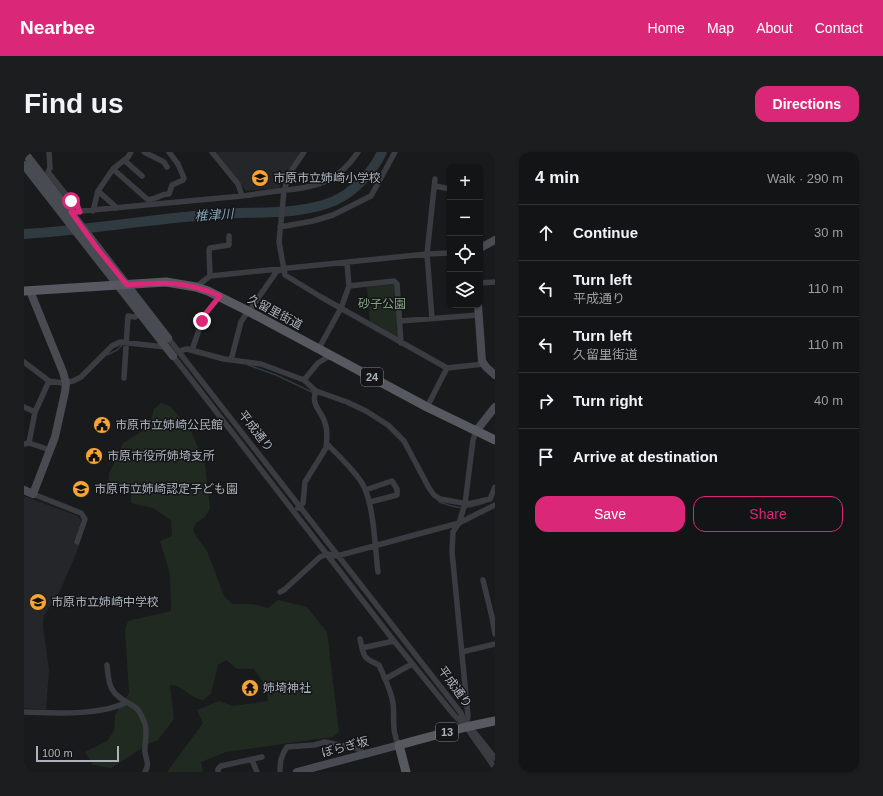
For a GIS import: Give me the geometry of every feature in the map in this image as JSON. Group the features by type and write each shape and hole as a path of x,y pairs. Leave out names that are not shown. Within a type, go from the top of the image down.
{"main road":[{"name":"久留里街道","path":"27,291 166,282 196,287 220,296 427,407 495,440"},
{"name":"13","path":"399,745 466,727 495,722"},
{"path":"399,745 406,772"}],"street":[{"name":"平成通り","path":"24,152 168,338 176,354 293,512 412,664 454,715 466,727 495,768"},
{"path":"49,152 50,168 48,172 71,201 76,202 72,214 93,210 242,196 305,188 328,180 347,167 358,152"},
{"path":"93,210 98,191 113,170 128,157 130,152"},
{"path":"144,152 164,162 167,167"},
{"path":"169,152 178,164 184,178 183,180 172,185 169,194 173,203"},
{"path":"212,152 238,184 242,196"},
{"path":"304,152 289,174 284,190 279,242 285,275 401,343 447,368 484,364"},
{"path":"280,227 313,221 333,215 370,196 395,152"},
{"path":"124,160 142,176"},
{"name":"平成通り","path":"24,165 72,214 87,247 165,346 176,354 299,507 461,713 466,727 475,733 495,758"},
{"path":"113,170 147,199 152,200 165,194 169,194"},
{"path":"432,318 428,254 435,179"},
{"path":"435,186 447,188"},
{"path":"98,191 117,208"},
{"path":"210,276 209,250 210,248 229,245 229,236"},
{"path":"483,246 495,240"},
{"path":"196,287 210,276 447,253"},
{"path":"319,348 341,308 349,286 347,262"},
{"path":"231,360 238,331 249,311 277,271 283,269"},
{"path":"349,286 394,281 397,284 401,343"},
{"path":"483,283 495,282"},
{"path":"27,291 66,383 64,402 55,437 33,494"},
{"path":"192,350 206,313 220,296"},
{"path":"478,308 482,361 495,375"},
{"path":"124,378 128,316 135,317 140,314"},
{"path":"400,322 479,315"},
{"path":"24,362 49,381 66,383 73,382 81,376 112,346 120,342 165,346"},
{"path":"176,354 187,349 209,356 261,364 304,380 316,391 347,402 366,411 388,425 404,441 424,480 434,495 440,499 465,504 490,499"},
{"path":"304,380 318,363 331,355"},
{"path":"427,407 447,368"},
{"path":"49,381 35,412 26,444 50,450"},
{"path":"293,512 303,503 305,482 327,444 326,424 314,402 314,395 316,391"},
{"path":"466,727 468,716 452,552 453,532 458,524 465,504 473,440 476,431 495,406"},
{"path":"24,407 35,412"},
{"path":"327,444 362,484 370,502 378,572"},
{"path":"365,490 392,481 397,489 397,495 370,502"},
{"path":"490,499 495,487"},
{"path":"24,490 81,513 84,519 77,542"},
{"path":"280,592 320,557 327,554 337,556 458,524 495,505 490,499"},
{"path":"483,580 494,617 495,634"},
{"path":"360,640 366,659 379,665 385,680 393,703 395,739 399,745"},
{"path":"362,648 394,641"},
{"path":"462,652 495,644"},
{"path":"385,680 412,664"},
{"path":"107,665 109,683 112,690 137,708 146,725 147,734 145,752 148,762 145,772"},
{"path":"24,712 46,713 103,711 114,709 127,702"},
{"path":"280,772 280,764 283,753 288,747 314,745 325,742 358,749 364,754"},
{"name":"ぼらぎ坂","path":"297,772 399,745"},
{"path":"218,772 218,769 221,766 262,757"},
{"path":"252,760 257,772"}],"shaded area":[{"name":"市原市立姉崎小学校","path":"216,152 302,152 291,168 286,170 279,188 246,191"},
{"name":"市原市立姉崎中学校","path":"24,496 78,516 81,521 74,541 80,544 61,589 44,616 43,627 49,669 46,710 24,708"}],"green space":[{"name":"砂子公園","path":"393,284 395,286 399,336 397,337 370,321 367,287"},
{"path":"161,403 170,406 190,429 205,464 210,509 205,517 196,523 193,530 207,551 224,596 232,604 252,604 268,608 278,600 307,607 327,632 339,732 333,737 226,752 201,762 203,772 167,772 203,723 197,710 219,701 233,706 268,701 266,687 254,669 237,669 226,660 218,665 211,694 203,700 194,697 180,687 170,685 174,719 158,740 150,743 111,768 93,765 85,752 107,741 114,731 115,715 129,693 125,629 128,621 171,611 170,574 160,541 172,536 171,520 153,508 131,503 131,489 109,485 109,474 123,443 149,427 154,409"}],"waterway":[{"name":"椎津川","path":"24,234 217,214 291,211 320,206 334,201 356,187 374,167 382,152"},
{"path":"107,355 117,350 123,344"},
{"path":"248,365 276,375 314,393"},
{"path":"439,502 462,508 484,503"}],"place":[{"name":"市原市立姉崎小学校","path":"260,178"},
{"name":"市原市立姉崎公民館","path":"102,425"},
{"name":"市原市役所姉埼支所","path":"94,456"},
{"name":"市原市立姉崎認定子ども園","path":"81,489"},
{"name":"市原市立姉崎中学校","path":"38,602"},
{"name":"姉埼神社","path":"250,688"}],"route":[{"path":"71,201 76,202 80,212 71,212 97,248 127,285 166,282 179,283 196,287 220,296 206,313 202,321"}]}
